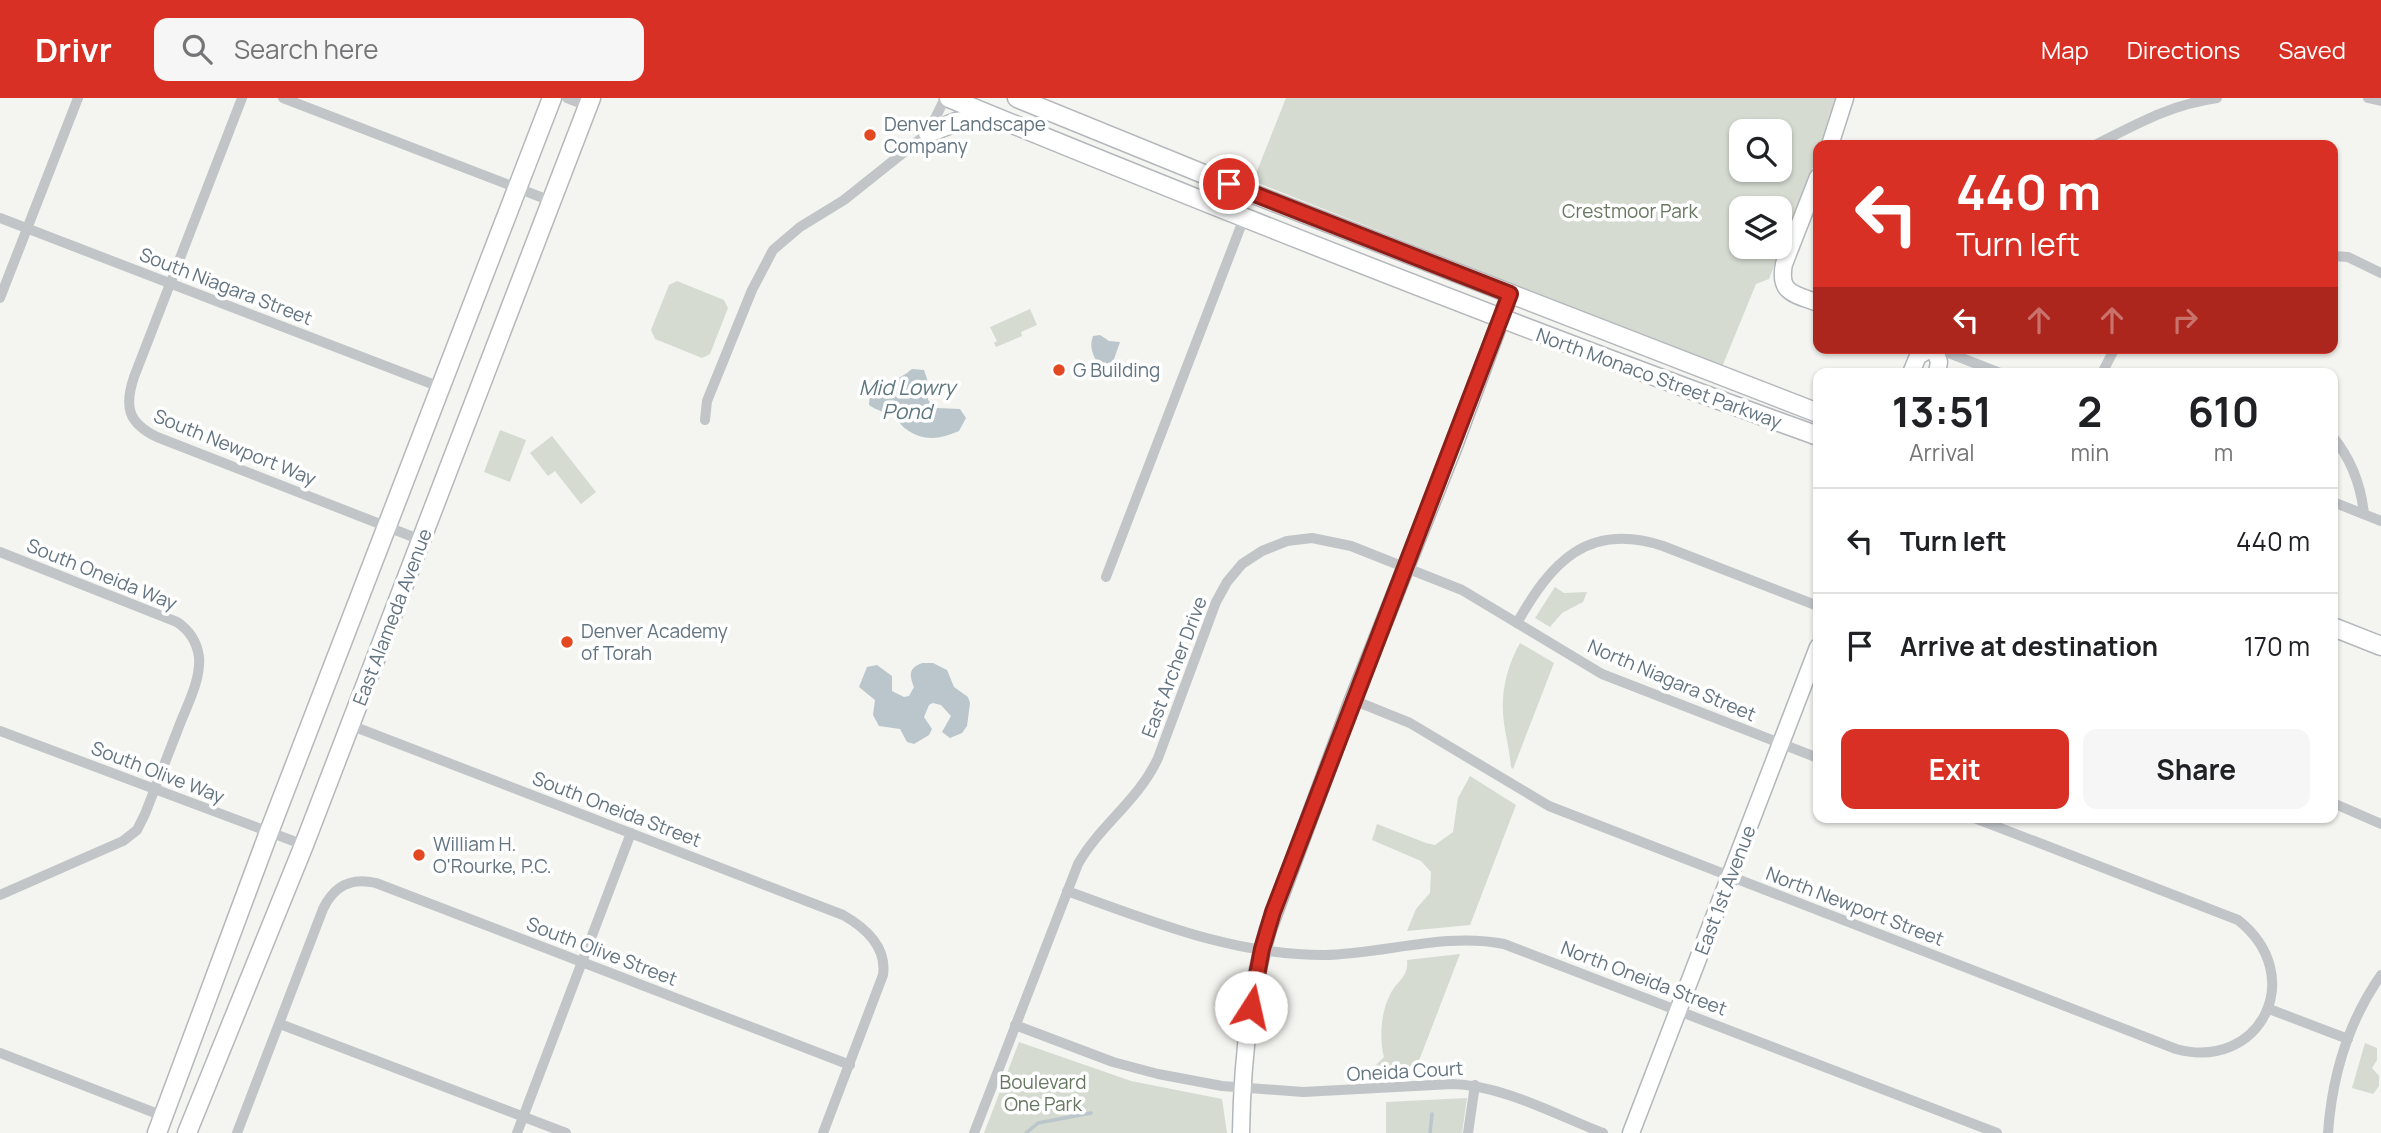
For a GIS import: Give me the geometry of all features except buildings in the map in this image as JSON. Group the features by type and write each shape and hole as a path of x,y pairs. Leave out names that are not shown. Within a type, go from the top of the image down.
{"main road":[{"name":"East Alameda Avenue","path":"160,1125 269,832 552,98"},
{"name":"North Monaco Street Parkway","path":"947,98 1501,318 1813,434"},
{"name":"North Monaco Street Parkway","path":"1017,98 1243,190 1813,411"},
{"name":"East Alameda Avenue","path":"187,1133 304,845 589,102"},
{"path":"928,133 956,122 995,117"},
{"path":"1156,182 1188,184 1223,197 1235,198 1243,190"},
{"path":"1244,218 1268,212 1306,226 1344,229"},
{"path":"2338,629 2381,646"}],"street":[{"path":"0,298 78,98"},
{"name":"South Newport Way","path":"242,98 131,386 129,408 137,424 157,437 421,540"},
{"path":"283,98 551,201"},
{"path":"567,98 589,102"},
{"path":"705,420 707,401 752,290 773,250 800,227 844,200 928,133 947,98"},
{"path":"1832,140 1845,98"},
{"path":"2105,140 2186,102 2217,98"},
{"path":"2368,98 2381,101"},
{"path":"1813,190 1784,264 1782,278 1788,291 1813,301"},
{"name":"South Niagara Street","path":"0,218 440,387"},
{"path":"1106,577 1244,218"},
{"path":"2338,256 2348,257 2381,273"},
{"path":"1241,1133 1247,1034 1262,949 1276,905 1510,294"},
{"path":"1950,354 1987,368"},
{"path":"2338,446 2361,491 2364,514"},
{"path":"2338,504 2381,521"},
{"name":"East Archer Drive","path":"974,1133 1067,891 1088,848 1148,780 1216,602 1227,582 1242,564 1273,546 1312,538 1338,542 1406,567"},
{"path":"1517,623 1539,586 1555,566 1583,548 1614,540 1639,540 1663,545 1813,604"},
{"name":"South Oneida Way","path":"0,552 169,618 185,627 191,635 197,646 199,660 197,677 140,825 128,838 0,895"},
{"name":"North Niagara Street","path":"1406,567 1462,590 1602,674 1813,756"},
{"name":"East 1st Avenue","path":"1631,1133 1813,660"},
{"name":"North Newport Street","path":"1353,700 1425,731 1539,802 2184,1051 2200,1053 2232,1045 2251,1032 2269,1009"},
{"name":"South Oneida Street","path":"350,725 843,915 868,933 880,950 884,969 850,1065"},
{"name":"South Olive Way","path":"0,731 304,845"},
{"path":"2338,805 2381,824"},
{"path":"1987,823 2238,920 2262,944 2271,965 2273,985 2269,1009 2348,1039"},
{"path":"517,1133 631,833"},
{"name":"South Olive Street","path":"280,1024 323,909 340,886 355,881 376,883 850,1065"},
{"path":"1067,891 1176,930 1262,949"},
{"name":"North Oneida Street","path":"1262,949 1306,954 1343,954 1462,940 1492,942 1528,952 1997,1133"},
{"path":"2328,1133 2334,1087 2348,1039 2359,1012 2381,975"},
{"path":"237,1133 280,1024 566,1133"},
{"name":"Oneida Court","path":"1015,1025 1141,1071 1243,1089 1303,1092 1475,1085 1505,1094 1603,1133"},
{"path":"0,1053 160,1125"},
{"path":"823,1133 850,1065"},
{"path":"1468,1133 1475,1085"}],"green space":[{"name":"Crestmoor Park","path":"1286,98 1836,98 1823,140 1813,140 1813,167 1792,220 1792,196 1729,196 1729,259 1777,259 1769,279 1756,284 1722,367 1253,181"},
{"path":"677,281 724,300 728,308 710,354 702,358 655,339 651,330 669,285"},
{"path":"1030,309 1037,325 1021,332 1022,336 996,347 994,343 997,341 990,327"},
{"path":"500,430 526,440 510,482 484,472"},
{"path":"552,436 596,492 581,504 555,471 548,476 530,453"},
{"path":"1555,587 1564,593 1587,592 1583,602 1562,613 1550,627 1535,618"},
{"path":"1520,643 1554,663 1513,769 1503,702 1508,672"},
{"path":"1470,776 1516,805 1470,925 1407,931 1416,909 1430,893 1431,872 1421,861 1372,840 1377,824 1435,845 1453,832 1458,798"},
{"path":"1460,954 1415,1071 1365,1076 1384,1057 1381,1034 1383,1017 1393,990 1406,971 1407,960"},
{"name":"Boulevard One Park","path":"1019,1042 1131,1081 1222,1099 1227,1133 984,1133"},
{"path":"2365,1043 2377,1048 2377,1060 2372,1068 2379,1076 2379,1086 2373,1094 2352,1088"},
{"path":"1467,1098 1462,1133 1386,1133 1386,1102"}],"water":[{"path":"1100,335 1109,341 1120,342 1113,362 1103,370 1091,345 1093,336"},
{"name":"Mid Lowry Pond","path":"912,369 924,370 928,382 928,400 936,408 960,409 966,418 959,431 939,437 919,436 904,428 894,417 869,405 870,394"},
{"path":"922,663 933,663 947,670 954,687 968,697 970,703 967,726 962,733 950,738 942,732 951,716 941,705 929,705 924,717 932,729 929,735 914,744 907,742 900,729 879,726 873,715 875,700 859,687 867,667 877,665 892,676 892,691 904,697 909,696 914,687 911,672"}],"waterway":[{"path":"1026,1133 1038,1123 1091,1113"},
{"path":"1430,1133 1432,1114"}],"place":[{"name":"Denver Landscape Company","path":"870,135"},
{"name":"G Building","path":"1059,370"},
{"name":"Denver Academy of Torah","path":"567,642"},
{"name":"William H. O'Rourke, P.C.","path":"419,855"}],"route":[{"path":"1229,184 1510,294 1454,446 1353,700 1273,912 1262,949 1251,1007"}]}
